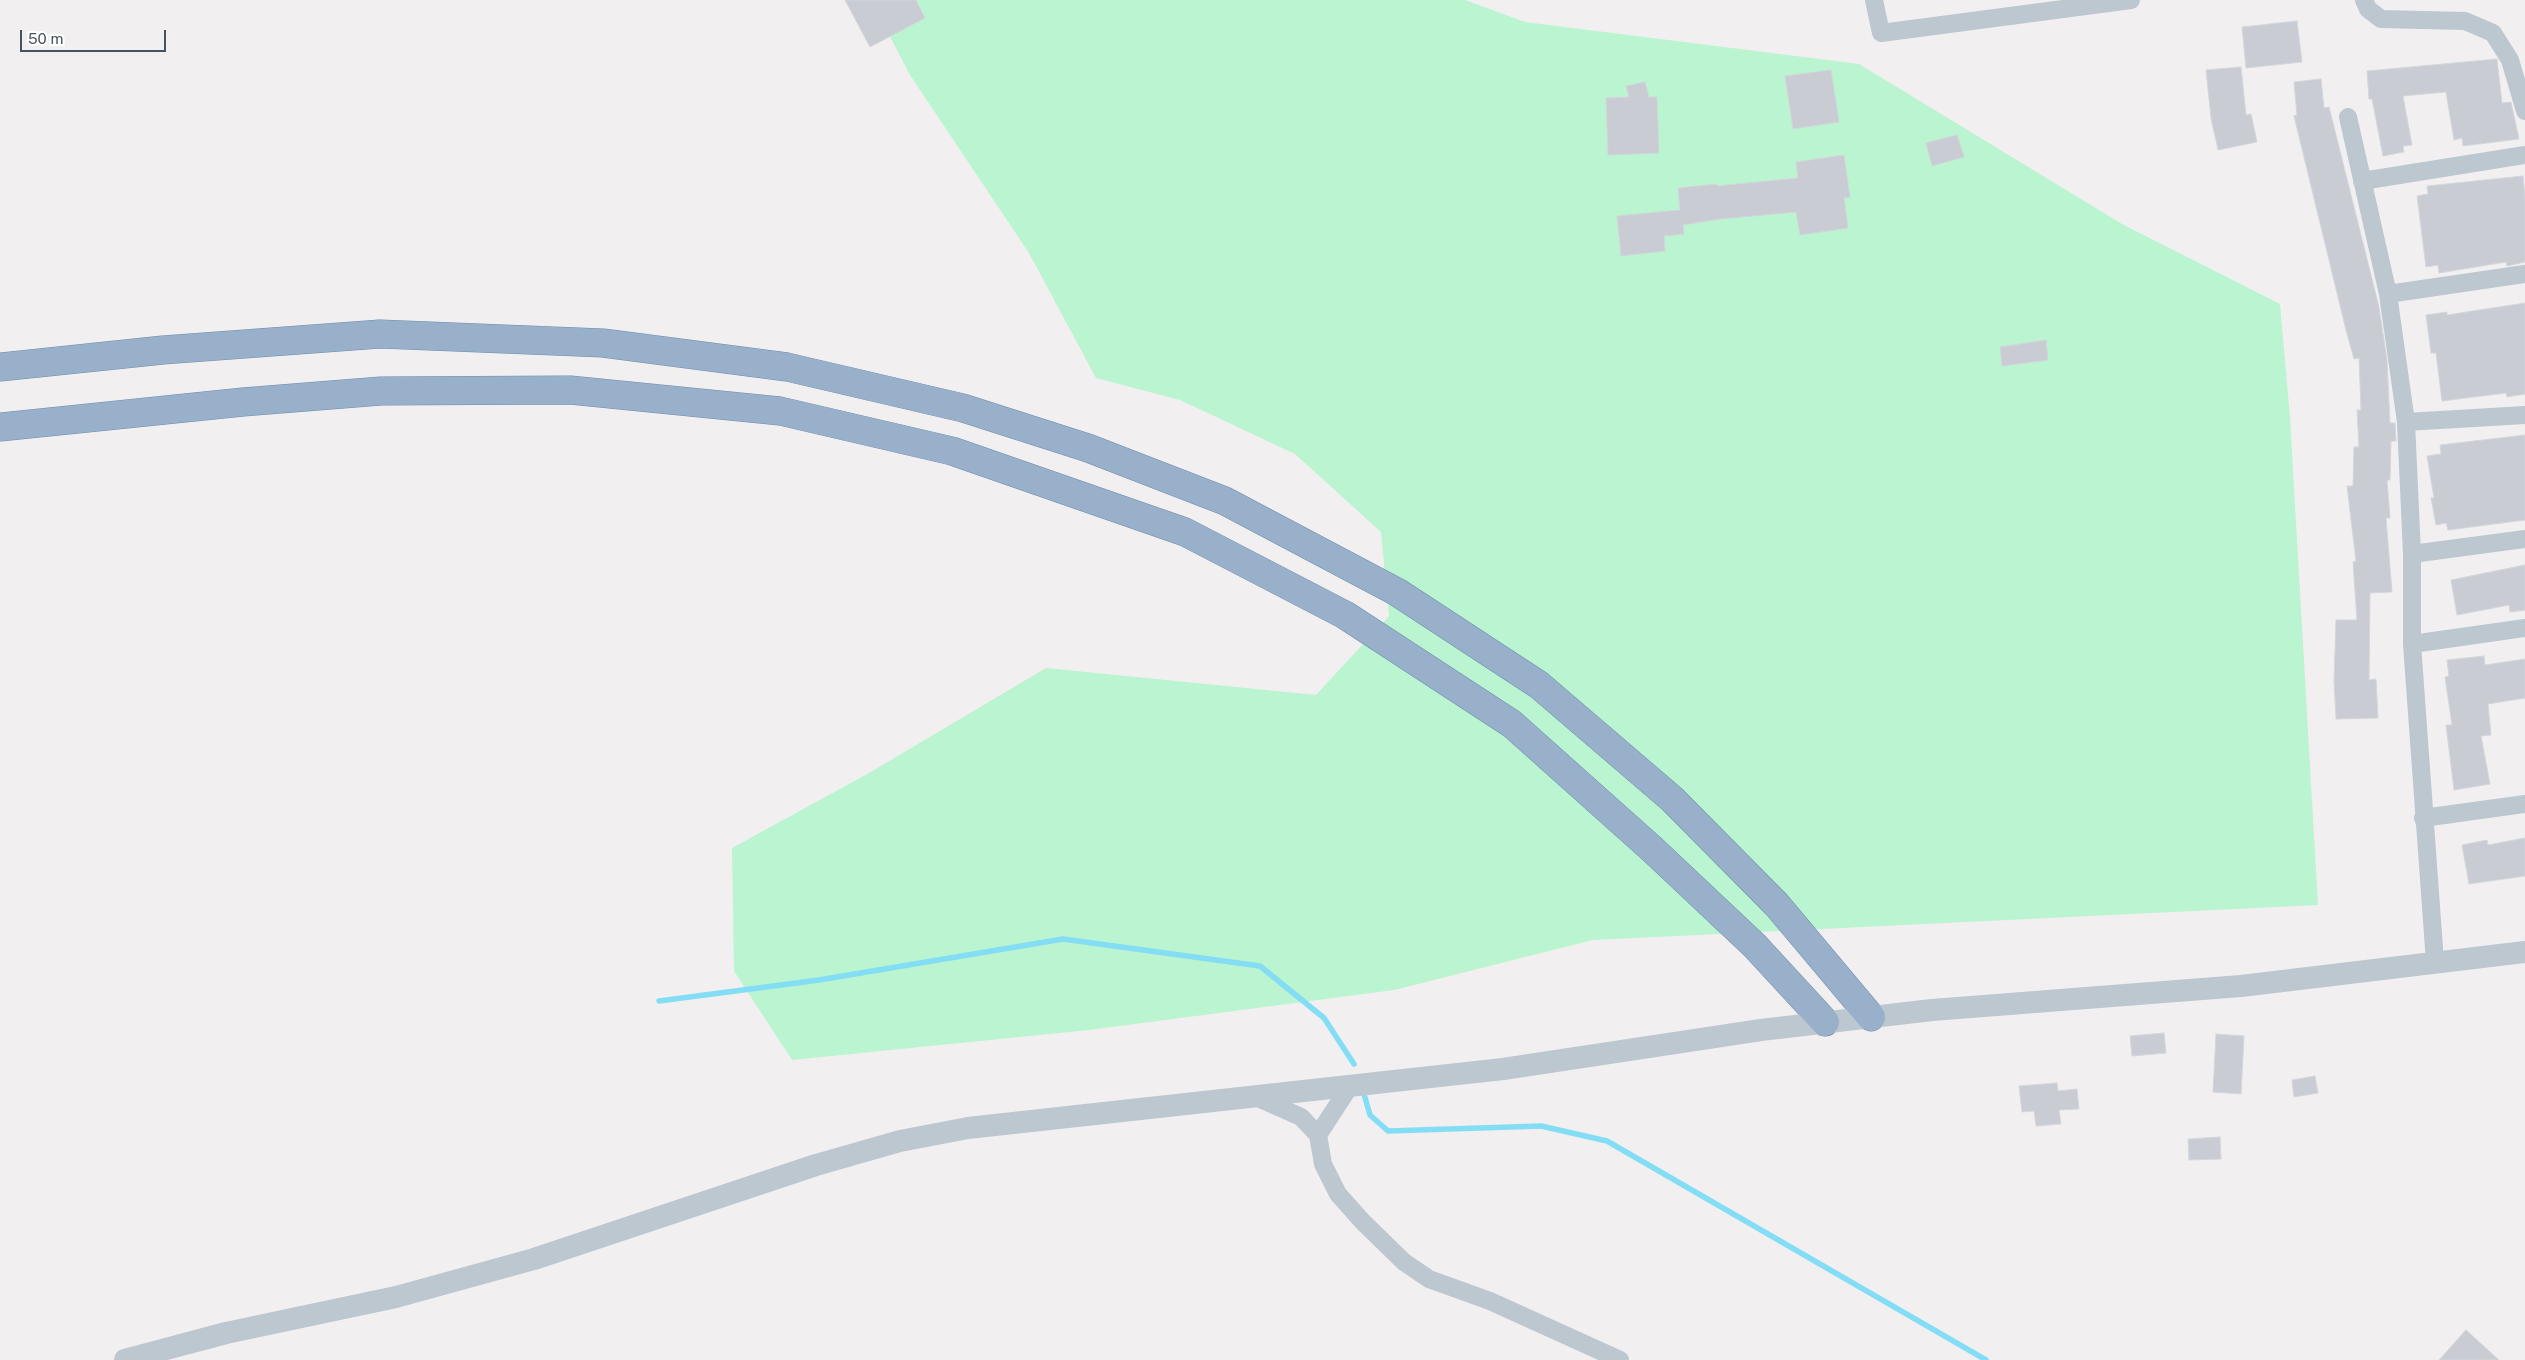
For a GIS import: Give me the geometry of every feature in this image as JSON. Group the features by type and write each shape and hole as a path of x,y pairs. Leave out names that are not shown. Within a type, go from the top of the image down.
{"highway":[{"path":"0,366 163,350 380,334 603,343 787,367 963,408 1088,448 1225,500 1397,592 1539,684 1672,799 1777,905 1871,1017"},
{"path":"0,427 243,402 381,391 570,390 780,411 952,451 1185,532 1353,620 1512,724 1652,849 1755,946 1826,1022"}],"street":[{"path":"1874,0 1881,33 2132,0"},
{"path":"2364,0 2368,9 2381,19 2465,21 2492,33 2510,60 2525,111"},
{"path":"2348,117 2388,294 2406,422 2412,554 2412,644 2423,818 2435,962"},
{"path":"2362,181 2525,155"},
{"path":"2388,294 2525,274"},
{"path":"2406,422 2525,415"},
{"path":"2412,554 2525,539"},
{"path":"2412,644 2525,628"},
{"path":"2423,818 2525,804"},
{"path":"125,1360 226,1333 396,1297 534,1259 816,1165 900,1141 968,1128 1258,1098 1503,1069 1826,1022 1932,1010 2241,986 2525,952"},
{"path":"1318,1135 1350,1086"},
{"path":"1258,1098 1301,1117 1318,1135 1323,1164 1338,1194 1404,1262 1428,1279 1498,1304 1620,1360"}],"green space":[{"path":"871,0 1465,0 1525,22 1859,64 2122,224 2280,304 2290,418 2318,905 1593,940 1394,990 1089,1030 792,1060 734,971 732,848 869,773 1046,668 1316,695 1389,616 1381,532 1295,454 1180,400 1096,378 1029,253 910,75"}],"building":[{"path":"845,0 916,0 925,18 870,47"},
{"path":"2297,21 2302,62 2246,68 2242,27"},
{"path":"2497,59 2502,103 2511,102 2519,139 2463,146 2462,138 2454,140 2446,92 2403,96 2412,145 2403,146 2404,152 2383,156 2372,99 2369,99 2367,71"},
{"path":"2241,67 2246,115 2251,114 2257,142 2218,150 2211,118 2206,70"},
{"path":"1831,70 1839,122 1793,129 1785,76"},
{"path":"2321,79 2324,108 2329,107 2379,307 2387,360 2390,423 2395,423 2396,441 2391,441 2390,480 2387,480 2390,518 2386,518 2392,592 2370,593 2369,680 2376,679 2378,718 2336,719 2334,681 2336,620 2357,620 2353,562 2356,561 2347,486 2353,486 2354,447 2359,447 2357,410 2361,410 2359,358 2354,359 2346,330 2294,116 2297,115 2294,82"},
{"path":"1645,82 1649,97 1657,97 1659,153 1608,155 1606,98 1629,97 1626,86"},
{"path":"1957,135 1964,157 1932,166 1926,143"},
{"path":"1844,155 1850,197 1844,198 1848,228 1800,235 1796,212 1720,219 1683,225 1684,234 1664,236 1665,251 1621,256 1617,216 1680,210 1678,188 1798,178 1796,162"},
{"path":"2523,176 2525,197 2525,262 2507,266 2506,262 2439,273 2438,265 2426,267 2417,196 2428,194 2427,186"},
{"path":"2525,303 2525,394 2507,397 2506,393 2442,401 2436,353 2431,353 2426,315 2447,312 2447,315"},
{"path":"2046,340 2048,360 2002,366 2000,347"},
{"path":"2525,435 2525,520 2448,530 2446,523 2436,525 2431,498 2434,498 2427,456 2441,454 2440,445"},
{"path":"2525,565 2525,610 2510,612 2509,605 2457,615 2451,580"},
{"path":"2484,656 2485,665 2525,659 2525,698 2488,704 2491,735 2481,736 2490,784 2454,790 2446,725 2452,725 2445,677 2449,676 2447,660"},
{"path":"2525,838 2525,876 2469,884 2462,845 2487,840 2488,845"},
{"path":"2164,1033 2166,1053 2132,1056 2130,1036"},
{"path":"2216,1034 2244,1036 2241,1094 2213,1092"},
{"path":"2315,1076 2318,1093 2294,1097 2292,1080"},
{"path":"2057,1083 2058,1091 2077,1089 2079,1109 2059,1110 2061,1124 2036,1126 2034,1111 2022,1112 2019,1086"},
{"path":"2220,1137 2221,1159 2189,1160 2188,1139"},
{"path":"2466,1330 2499,1360 2439,1360"}],"waterway":[{"path":"659,1001 819,980 1063,939 1260,966 1324,1018 1354,1064"},
{"path":"1364,1094 1370,1115 1388,1131 1541,1126 1607,1141 1986,1360"}]}
